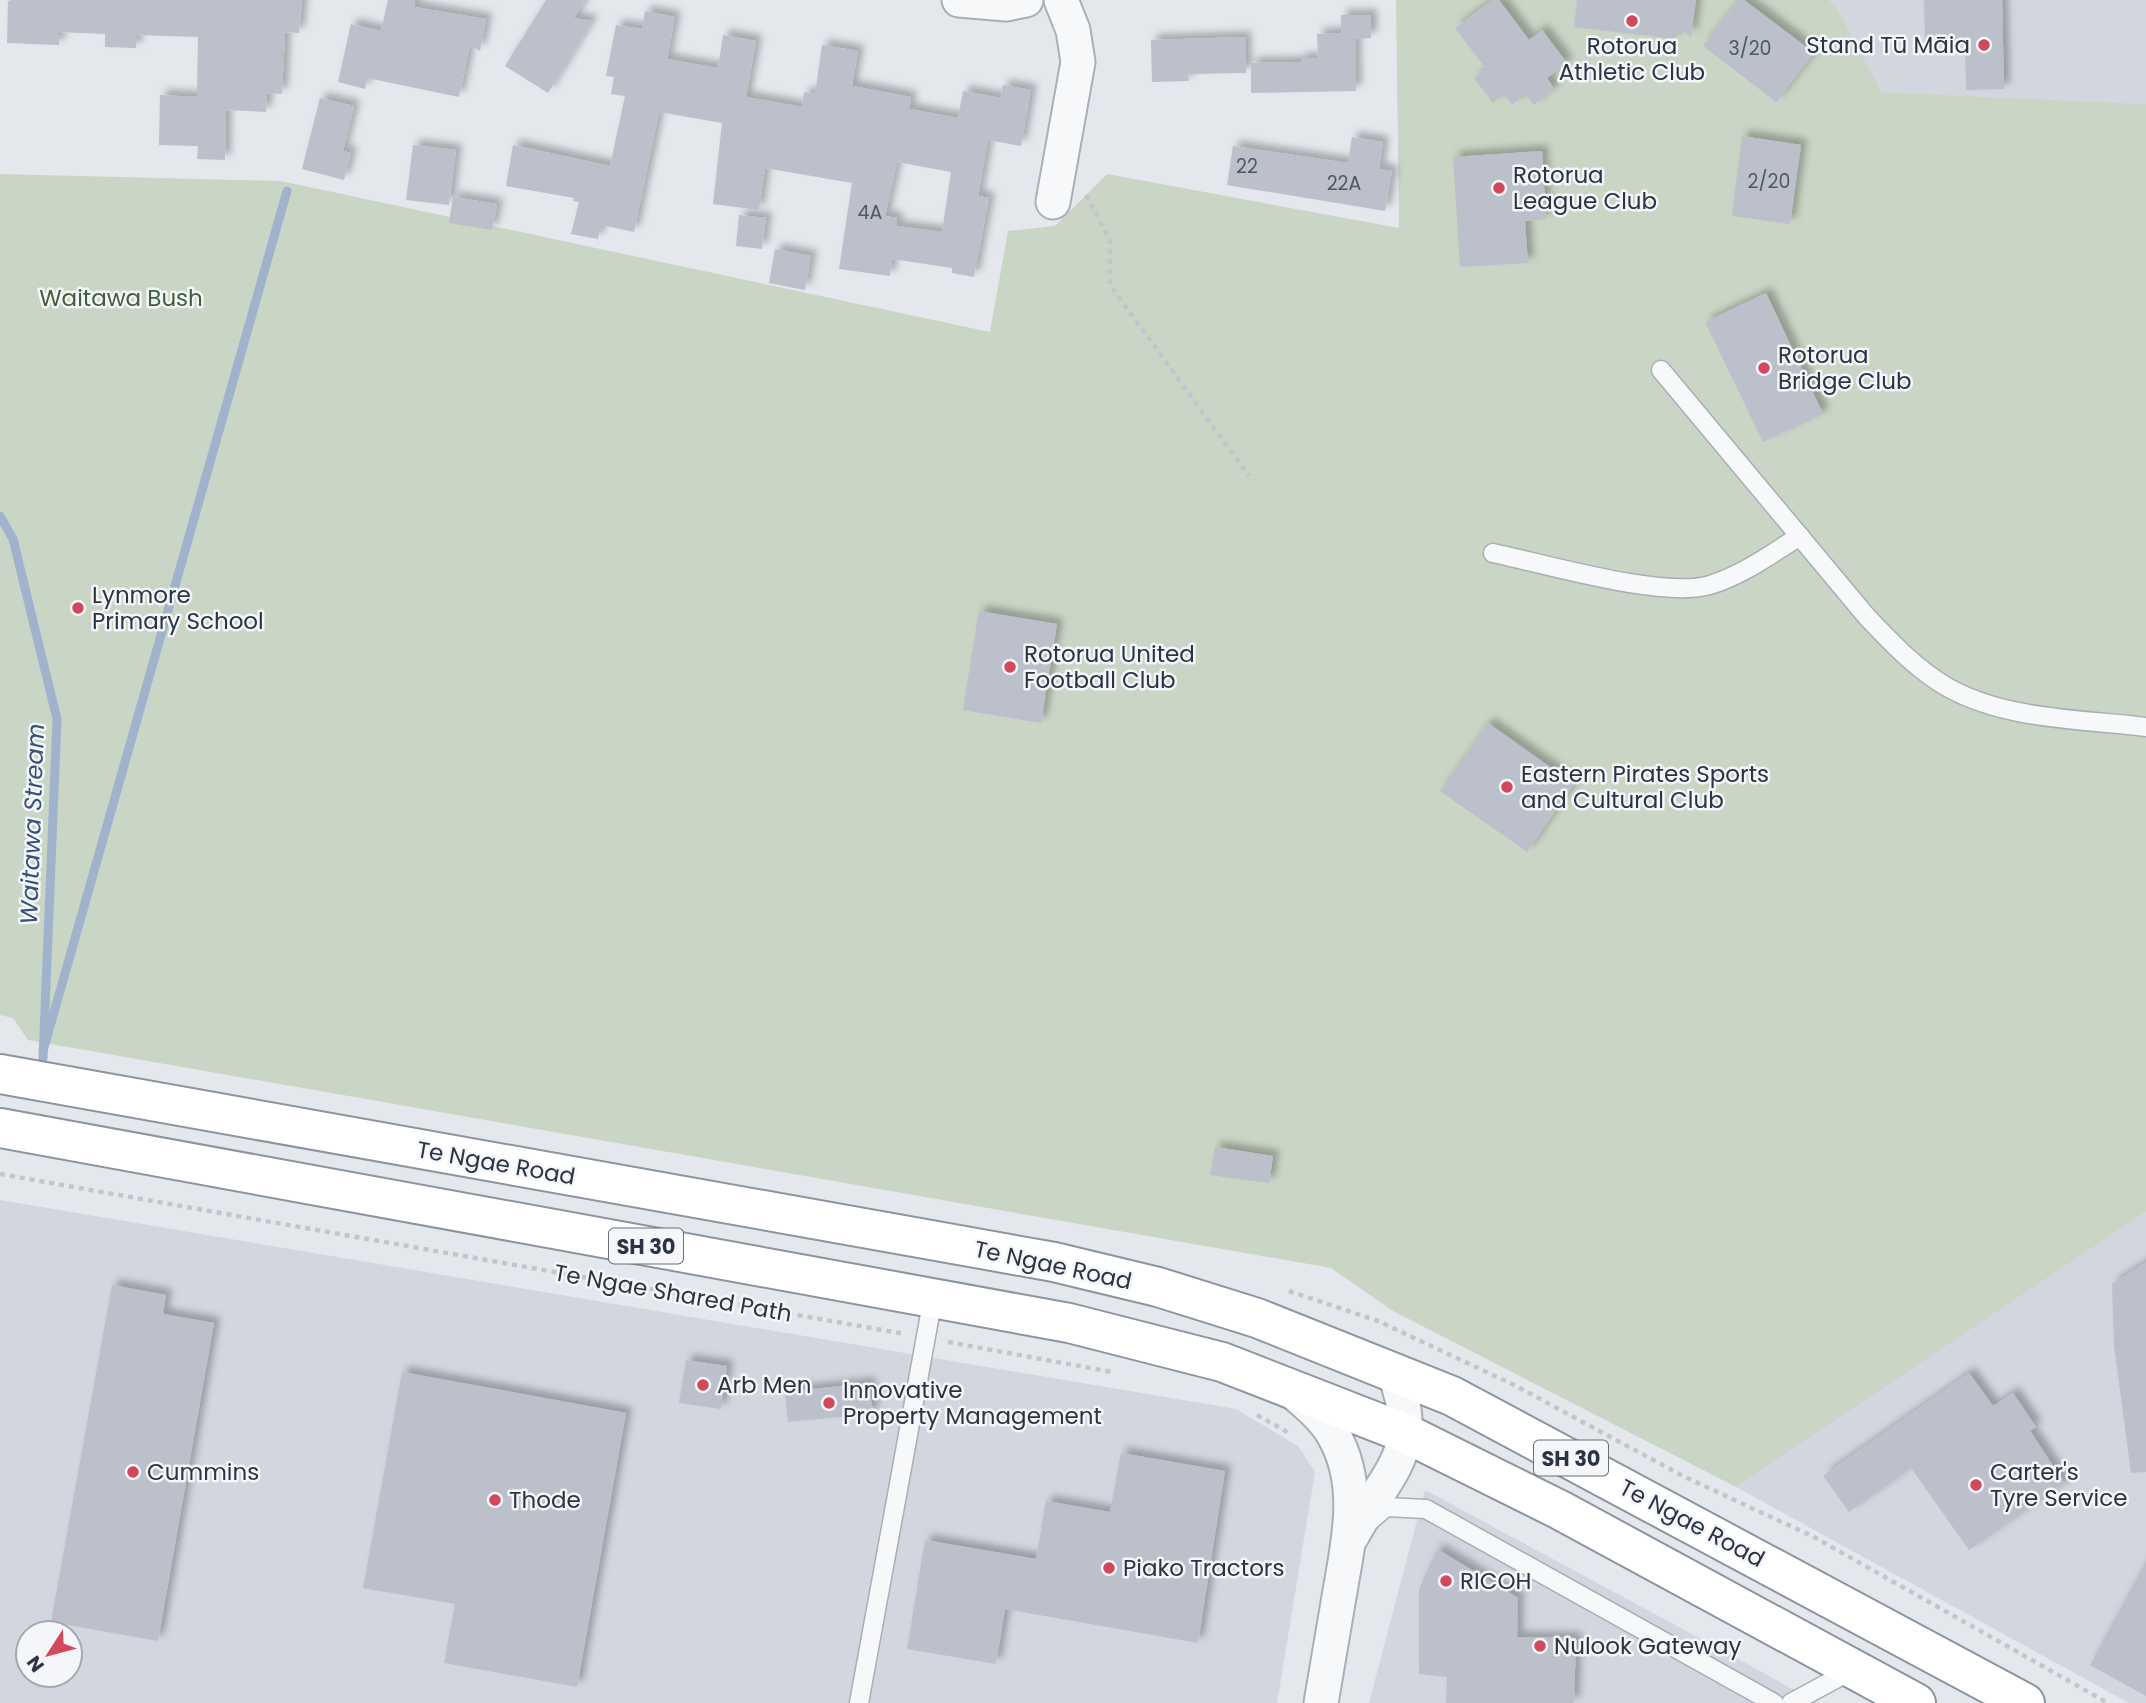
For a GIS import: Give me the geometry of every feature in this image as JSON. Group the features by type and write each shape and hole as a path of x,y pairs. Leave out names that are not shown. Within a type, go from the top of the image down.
{"highway":[{"name":"Te Ngae Road","path":"0,1074 1054,1262 1158,1287 1257,1318 1393,1370 1512,1426 2025,1703"},
{"name":"SH 30","path":"0,1129 1069,1323 1222,1362 1286,1386 1403,1449 1441,1451 1560,1510 1916,1703"}],"street":[{"path":"959,0 1006,4 1026,0"},
{"path":"1053,202 1077,62 1073,30 1060,0"},
{"path":"1351,1538 1403,1449 1407,1411 1393,1370"},
{"path":"1286,1386 1320,1415 1343,1455 1350,1495 1351,1538 1321,1703"}],"lane":[{"path":"1661,370 1898,650 1947,687 1999,708 2146,727"},
{"path":"1493,553 1664,589 1709,586 1752,567 1800,536"},
{"path":"859,1703 923,1338 933,1298"},
{"path":"1351,1538 1386,1507 1426,1509 1774,1703"},
{"path":"1791,1703 1854,1669"}],"path":[{"path":"1083,187 1110,240 1110,285 1248,475"},
{"name":"Te Ngae Shared Path","path":"0,1174 1114,1372"},
{"path":"1254,1413 1298,1438"}],"shaded area":[{"path":"1829,0 2146,0 2146,104 1882,92 1838,10"},
{"path":"0,1200 1236,1409 1298,1446 1315,1472 1277,1703 0,1703"},
{"path":"2146,1212 2146,1703 2129,1703 1736,1487"},
{"path":"1425,1490 1753,1667 1817,1703 1369,1703"}],"green space":[{"name":"Waitawa Bush","path":"1396,0 1829,0 1838,10 1882,92 2146,104 2146,1212 1736,1487 1393,1311 1331,1268 28,1040 13,1018 0,1015 0,174 281,181 990,332 1008,231 1055,226 1107,174 1399,228"}],"building":[{"path":"302,0 299,33 285,32 282,94 267,93 266,112 226,110 225,160 197,159 198,146 159,145 160,95 197,97 198,37 137,35 136,48 105,47 105,34 59,32 59,45 7,43 8,1"},
{"path":"388,0 415,0 414,7 486,19 480,51 470,45 459,97 367,78 365,89 338,82 351,24 381,31"},
{"path":"546,0 585,0 574,18 592,21 548,93 505,66"},
{"path":"1492,0 1499,0 1529,40 1542,30 1567,63 1547,78 1554,89 1534,105 1525,94 1512,105 1504,94 1493,103 1474,78 1486,69 1455,28"},
{"name":"Rotorua Athletic Club","path":"1577,0 1696,0 1691,37 1682,30 1674,39 1574,27"},
{"path":"1738,0 1744,0 1814,53 1776,102 1703,46"},
{"name":"Stand Tū Māia","path":"1924,0 2002,0 2004,89 1966,90 1965,45 1925,45"},
{"path":"645,11 675,17 667,59 718,68 723,35 756,41 746,97 802,107 804,92 815,94 822,45 858,51 852,86 911,97 909,109 958,118 963,91 1001,98 1003,85 1031,90 1021,146 988,140 978,196 989,198 974,277 952,273 952,268 892,259 890,276 839,269 852,183 765,168 759,210 713,204 722,123 659,112 634,232 601,225 598,239 571,234 579,202 573,201 574,198 506,186 513,145 610,166 625,96 611,94 614,77 606,76 616,25 642,29","holes":["897,162 951,172 942,232 896,226 897,218 885,216"]},
{"path":"1341,15 1371,15 1371,38 1355,39 1356,91 1251,93 1251,63 1301,62 1301,58 1318,58 1317,34 1341,33"},
{"path":"1245,37 1246,73 1188,74 1189,81 1152,82 1151,40"},
{"path":"320,98 354,106 343,151 351,153 344,180 302,169"},
{"path":"1742,136 1801,145 1790,224 1732,216"},
{"path":"1352,137 1383,142 1379,169 1392,171 1385,211 1227,185 1233,146 1348,163"},
{"path":"413,145 456,150 449,205 406,200"},
{"name":"Rotorua League Club","path":"1542,151 1546,219 1525,221 1528,263 1460,267 1453,157"},
{"path":"453,197 497,204 492,230 449,223"},
{"path":"739,215 766,218 762,249 736,246"},
{"path":"775,249 811,256 805,290 769,283"},
{"name":"Rotorua Bridge Club","path":"1766,293 1823,414 1763,442 1705,322"},
{"name":"Rotorua United Football Club","path":"979,611 1057,624 1041,723 963,710"},
{"name":"Eastern Pirates Sports and Cultural Club","path":"1488,723 1574,784 1527,852 1440,791"},
{"path":"1215,1147 1273,1156 1269,1183 1210,1175"},
{"path":"2146,1262 2146,1472 2131,1473 2114,1345 2112,1284"},
{"name":"Cummins","path":"112,1285 166,1295 163,1314 214,1323 158,1641 84,1628 84,1619 52,1619"},
{"name":"Arb Men","path":"686,1360 727,1366 721,1409 679,1403"},
{"name":"Thode","path":"402,1372 626,1413 577,1687 444,1663 455,1604 363,1588"},
{"path":"1969,1373 1993,1406 2013,1393 2036,1427 2030,1431 2065,1484 1969,1550 1911,1468 1849,1512 1823,1476"},
{"name":"Innovative Property Management","path":"869,1383 873,1414 788,1422 785,1392"},
{"path":"1121,1453 1225,1471 1198,1643 1005,1609 996,1664 907,1649 925,1540 1036,1559 1046,1501 1110,1512"},
{"path":"1437,1549 1518,1598 1517,1637 1576,1638 1574,1703 1446,1703 1447,1677 1419,1674 1419,1589"},
{"path":"2146,1561 2146,1696 2090,1665"}],"waterway":[{"path":"43,1051 287,191"},
{"name":"Waitawa Stream","path":"0,516 13,539 57,719 43,1058"}],"place":[{"name":"Rotorua Athletic Club","path":"1632,21"},
{"name":"Stand Tū Māia","path":"1984,45"},
{"name":"Rotorua League Club","path":"1499,188"},
{"name":"Rotorua Bridge Club","path":"1764,368"},
{"name":"Lynmore Primary School","path":"78,608"},
{"name":"Rotorua United Football Club","path":"1010,667"},
{"name":"Eastern Pirates Sports and Cultural Club","path":"1507,787"},
{"name":"Arb Men","path":"703,1385"},
{"name":"Innovative Property Management","path":"829,1403"},
{"name":"Cummins","path":"133,1472"},
{"name":"Carter's Tyre Service","path":"1976,1485"},
{"name":"Thode","path":"495,1500"},
{"name":"Piako Tractors","path":"1109,1568"},
{"name":"RICOH","path":"1446,1581"},
{"name":"Nulook Gateway","path":"1540,1646"}]}
